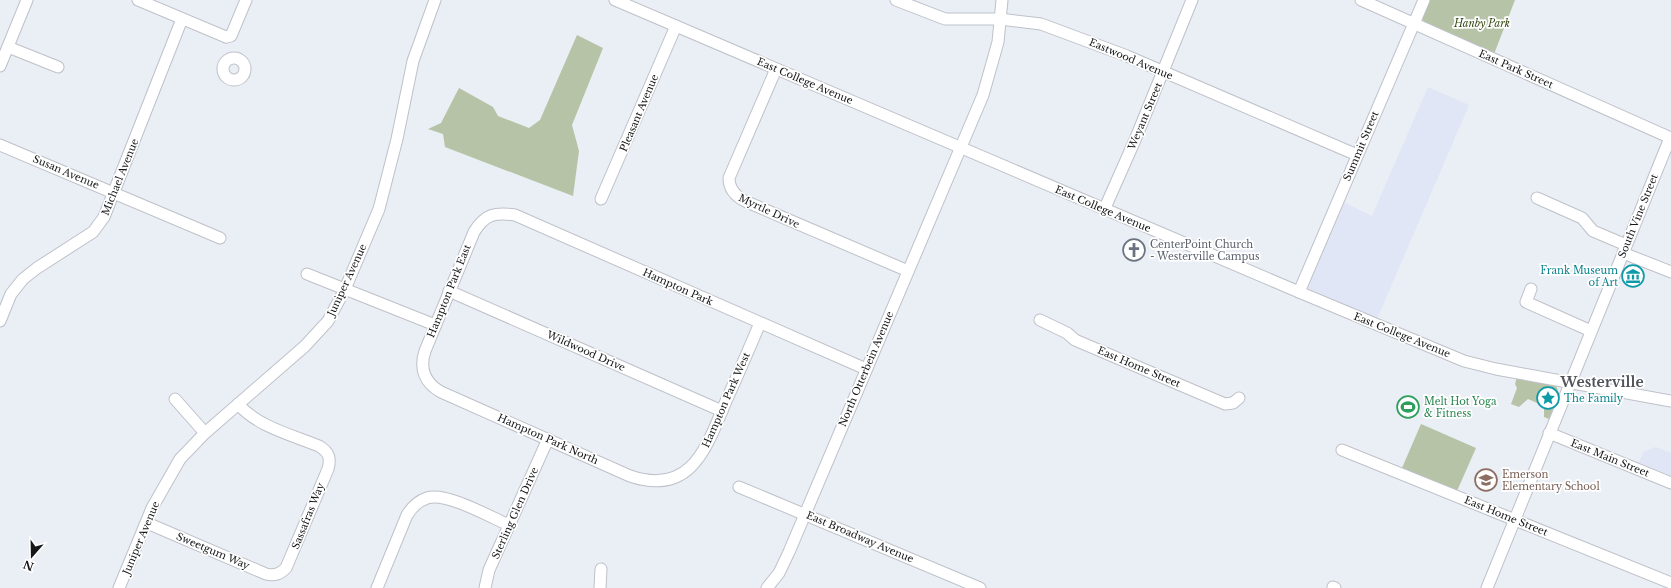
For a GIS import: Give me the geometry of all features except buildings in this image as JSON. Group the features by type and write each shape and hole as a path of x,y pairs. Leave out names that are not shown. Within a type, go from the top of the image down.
{"street":[{"path":"0,66 27,0"},
{"path":"138,0 226,38 231,36 246,0"},
{"name":"Juniper Avenue","path":"119,588 152,508 180,459 205,433 305,346 328,321 345,289 379,208 397,139 413,61 435,0"},
{"name":"East College Avenue","path":"616,0 1104,210 1468,362 1671,401"},
{"name":"Eastwood Avenue","path":"896,0 945,19 1000,19 1041,24 1078,37 1163,72 1357,155"},
{"name":"North Otterbein Avenue","path":"767,588 782,567 961,148 991,70 998,42 1002,0"},
{"name":"Weyant Street","path":"1104,210 1135,140 1192,0"},
{"name":"East Park Street","path":"1361,0 1671,138"},
{"name":"Summit Street","path":"1299,292 1424,0"},
{"name":"Michael Avenue","path":"0,321 11,294 23,280 37,268 93,232 104,217 182,19"},
{"name":"Pleasant Avenue","path":"601,199 676,26"},
{"path":"226,38 231,58"},
{"path":"8,47 58,67"},
{"name":"Myrtle Drive","path":"776,69 729,178 730,189 740,199 908,271"},
{"name":"South Vine Street","path":"1487,588 1624,249 1671,138"},
{"name":"Susan Avenue","path":"0,145 220,238"},
{"path":"1537,198 1582,218 1593,231 1624,249 1671,272"},
{"name":"Hampton Park","path":"488,216 502,213 515,215 866,369"},
{"name":"Hampton Park East","path":"423,371 423,355 449,291 474,232 480,223 488,216"},
{"path":"307,274 435,325"},
{"path":"1531,289 1526,302 1591,332"},
{"name":"Wildwood Drive","path":"449,291 722,411"},
{"name":"East Home Street","path":"1040,320 1067,333 1075,340 1225,404 1233,403 1239,398"},
{"name":"Hampton Park West","path":"684,472 702,454 760,323"},
{"name":"Hampton Park North","path":"423,371 429,383 441,392 639,479 651,481 664,480 684,472"},
{"path":"175,399 205,433"},
{"name":"Sassafras Way","path":"238,404 246,413 266,425 319,446 329,455 328,469 290,561 280,574"},
{"name":"East Main Street","path":"1550,433 1671,483"},
{"name":"Sterling Glen Drive","path":"485,588 489,570 548,439"},
{"name":"East Home Street","path":"1342,450 1671,583"},
{"name":"East Broadway Avenue","path":"739,487 980,588"},
{"path":"377,588 407,515 412,507 421,500 436,497 451,500 509,525"},
{"name":"Sweetgum Way","path":"146,523 266,574 273,576 280,574"},
{"path":"600,588 601,569"}],"shaded area":[{"path":"1428,87 1469,105 1377,319 1307,288 1343,202 1372,216"},
{"path":"1656,447 1671,453 1671,476 1639,463 1643,452"}],"green space":[{"name":"Hanby Park","path":"1430,0 1515,0 1494,54 1424,22 1422,18"},
{"path":"577,35 603,48 572,125 579,151 573,196 445,147 443,134 428,129 441,123 459,88 493,107 498,116 529,128 540,120"},
{"path":"1517,377 1556,385 1559,394 1549,419 1544,417 1544,406 1528,399 1519,407 1511,404 1517,388 1515,384"},
{"path":"1421,424 1476,448 1457,491 1402,468"}],"place":[{"name":"CenterPoint Church - Westerville Campus","path":"1134,250"},
{"name":"Frank Museum of Art","path":"1633,276"},
{"name":"The Family","path":"1548,398"},
{"name":"Melt Hot Yoga & Fitness","path":"1408,407"},
{"name":"Emerson Elementary School","path":"1486,480"}],"district":[{"name":"Westerville","path":"1602,382"}]}
